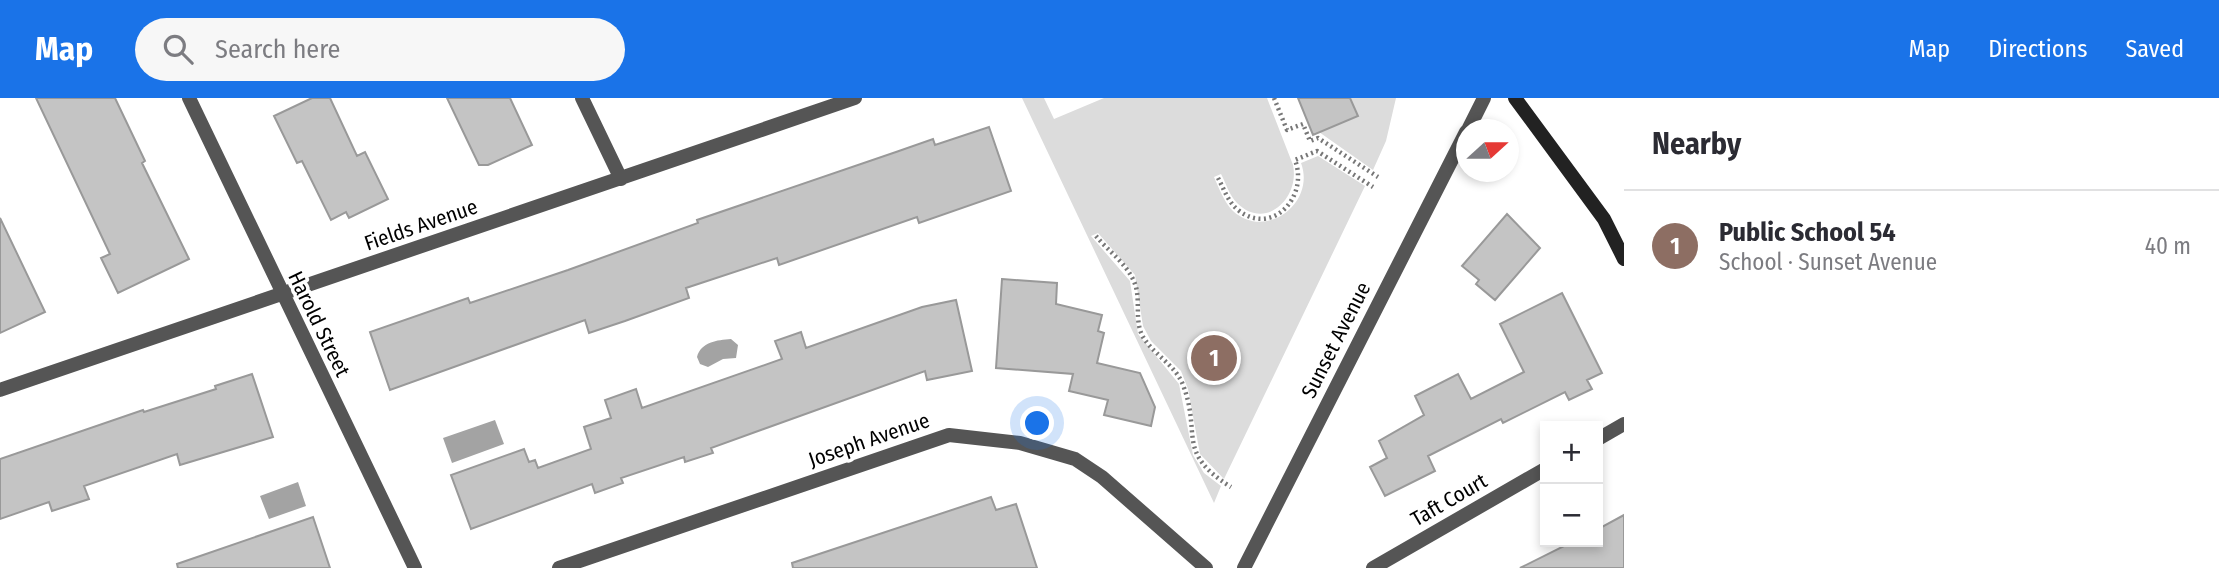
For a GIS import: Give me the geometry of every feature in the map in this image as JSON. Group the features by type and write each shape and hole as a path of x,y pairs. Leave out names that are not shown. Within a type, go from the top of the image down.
{"street":[{"name":"Harold Street","path":"189,98 281,295 415,568"},
{"path":"582,98 621,179"},
{"name":"Fields Avenue","path":"0,390 855,98"},
{"name":"Sunset Avenue","path":"1473,119 1484,98"},
{"path":"1515,98 1604,219 1624,259"},
{"name":"Sunset Avenue","path":"1244,568 1456,153"},
{"path":"1603,436 1624,424"},
{"name":"Joseph Avenue","path":"559,568 949,435 1020,443 1075,459 1102,477 1206,568"},
{"name":"Taft Court","path":"1373,568 1540,472"}],"path":[{"path":"1275,98 1287,130 1303,124 1310,141 1318,138 1378,177"},
{"path":"1218,178 1231,203 1252,216 1276,215 1290,205 1300,181 1295,160 1317,151 1373,187"},
{"path":"1096,236 1131,275 1137,291 1142,334 1178,375 1184,386 1193,444 1199,462 1231,487"}],"shaded area":[{"path":"1022,98 1044,98 1054,119 1104,98 1267,98 1293,165 1294,178 1286,199 1269,212 1259,214 1248,211 1237,203 1221,174 1214,177 1233,211 1246,219 1260,222 1273,220 1285,213 1295,204 1301,192 1304,178 1301,163 1318,156 1365,186 1224,479 1200,454 1188,389 1181,371 1151,341 1143,326 1135,275 1098,233 1091,236 1130,281 1138,334 1179,384 1193,455 1204,473 1221,486 1214,503"},
{"path":"1350,98 1396,98 1386,141 1373,170 1319,132"},
{"path":"731,339 738,345 736,358 723,359 708,367 700,364 697,357 702,348 715,341"},
{"path":"495,420 504,444 452,463 443,438"},
{"path":"298,482 306,506 269,519 260,496"}],"building":[{"path":"36,98 115,98 145,161 142,163 189,259 118,293 101,258 110,254"},
{"path":"312,98 330,98 357,156 365,152 388,199 349,218 346,212 331,220 302,161 297,163 274,116"},
{"path":"447,98 510,98 532,145 488,165 479,165"},
{"path":"1298,98 1350,98 1358,116 1313,135"},
{"path":"989,127 1011,191 919,223 917,217 779,265 777,258 686,288 689,298 625,321 589,333 585,320 390,390 370,332 468,298 470,303 568,270 698,223 697,220 933,139 935,145"},
{"path":"1507,214 1540,248 1495,300 1476,284 1479,280 1462,266"},
{"path":"0,218 45,312 0,333"},
{"path":"1002,279 1057,283 1056,304 1102,315 1098,331 1104,333 1097,363 1140,373 1155,407 1151,426 1104,415 1108,400 1069,391 1073,374 996,368"},
{"path":"1562,293 1602,373 1587,380 1592,389 1569,400 1565,392 1503,423 1501,419 1428,456 1435,471 1385,496 1370,467 1387,458 1379,441 1424,415 1415,396 1458,374 1471,399 1524,372 1500,324"},
{"path":"956,300 972,371 927,380 925,371 711,448 713,453 685,462 684,457 621,478 623,483 595,493 592,484 471,529 451,475 524,449 529,462 535,460 538,468 591,449 584,427 611,418 605,400 636,389 642,408 782,359 775,341 801,332 806,348 922,307"},
{"path":"252,374 273,437 180,465 177,454 84,486 89,499 52,511 49,502 0,519 0,459 143,410 144,412 216,389 215,386"},
{"path":"991,497 996,510 1016,504 1037,568 793,568 792,563"},
{"path":"1624,515 1624,568 1520,568 1562,547 1603,547 1603,526"},
{"path":"313,517 330,568 178,568 177,564"}],"place":[{"name":"Public School 54","path":"1214,358"}]}
